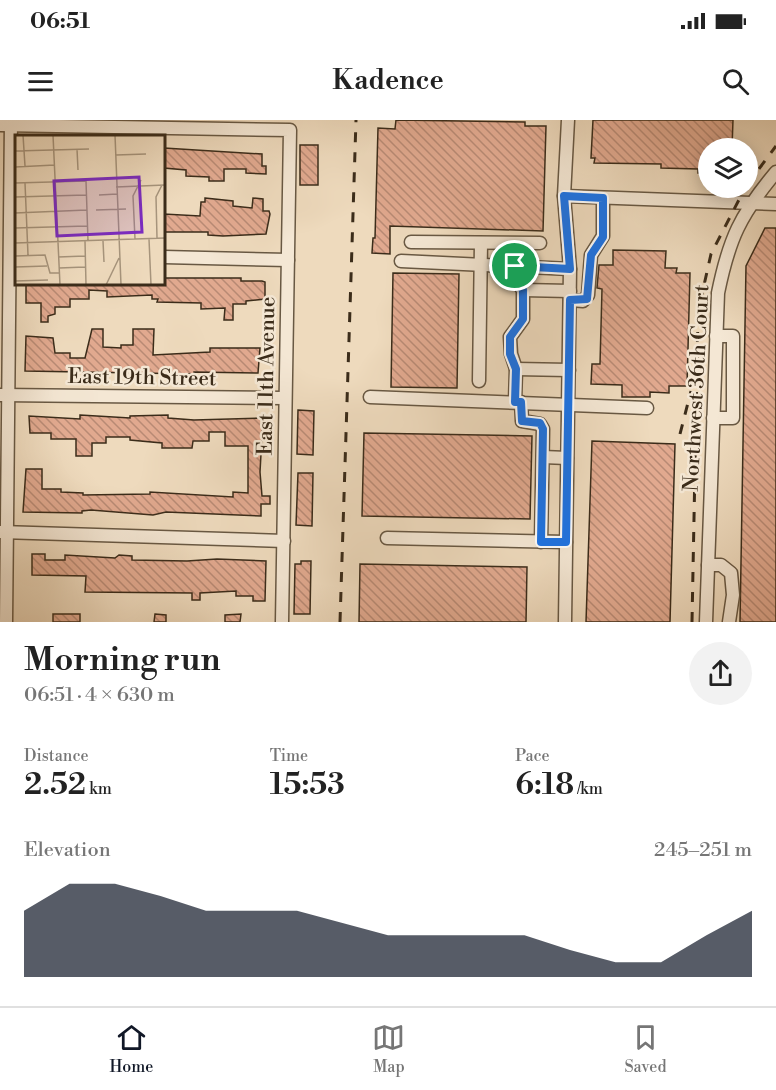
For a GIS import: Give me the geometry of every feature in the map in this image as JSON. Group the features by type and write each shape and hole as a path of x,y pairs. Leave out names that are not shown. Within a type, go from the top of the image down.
{"street":[{"path":"565,622 570,269 564,196 568,120"},
{"path":"6,622 4,395 9,253 7,123"},
{"name":"East 11th Avenue","path":"7,123 290,130 282,622"},
{"name":"Northwest 36th Court","path":"706,622 718,293 727,251 750,203 776,172"},
{"path":"564,196 776,204"},
{"path":"523,290 570,295 583,301 588,295 591,255 603,237 603,198"},
{"path":"411,242 540,243"},
{"path":"479,381 481,243"},
{"path":"165,257 288,260"},
{"path":"401,261 570,269"},
{"path":"515,266 515,279 523,290 523,319 510,337 510,354 516,369 522,421 540,423 543,429 541,542"},
{"path":"713,418 733,418 733,336 716,336"},
{"path":"516,369 569,370"},
{"name":"East 19th Street","path":"4,395 285,398"},
{"path":"370,397 647,408"},
{"path":"543,457 567,458"},
{"path":"4,532 284,541"},
{"path":"387,538 566,542"},
{"path":"708,565 722,565 731,573 733,595 729,622"}],"building":[{"path":"396,120 525,122 525,126 546,126 543,231 390,226 390,254 372,253 373,238 375,238 378,128 395,129"},
{"path":"593,120 733,120 732,138 698,138 698,169 661,168 661,164 594,163 595,158 591,158"},
{"path":"300,145 318,145 318,185 300,185"},
{"path":"165,148 262,154 262,166 266,166 266,174 246,173 246,169 224,169 224,181 209,181 209,177 186,176 186,170 165,168"},
{"path":"205,198 233,201 233,206 252,208 253,198 263,199 263,211 269,211 270,214 266,234 223,236 208,235 208,232 165,232 165,214 200,216 201,202 205,202"},
{"path":"765,228 776,228 776,622 740,622 746,266"},
{"path":"613,250 666,251 665,268 677,268 676,273 690,273 687,386 669,386 669,393 650,392 650,397 622,397 622,385 591,384 592,364 600,364 602,289 597,288 599,265 613,265"},
{"path":"393,273 459,274 457,388 391,387"},
{"path":"165,278 241,278 241,281 265,282 265,299 246,301 246,304 233,304 233,320 224,320 225,308 201,309 201,303 157,302 158,299 152,299 152,295 107,297 107,291 89,290 89,299 70,299 70,307 55,307 55,314 48,316 48,322 41,322 41,303 26,303 26,285 165,285"},
{"path":"92,329 103,329 103,347 121,348 121,345 133,345 133,329 154,329 153,355 210,352 210,348 260,348 258,373 25,371 26,336 53,338 55,353 70,353 70,358 85,358"},
{"path":"298,410 314,411 313,455 297,454"},
{"path":"80,415 130,418 130,416 168,415 168,418 194,420 263,418 260,472 262,496 270,496 270,504 261,504 261,516 166,512 153,515 91,510 82,511 82,513 23,512 26,469 42,469 42,489 61,489 61,492 83,493 83,495 150,494 150,492 233,497 233,492 248,493 248,446 225,446 225,432 209,432 209,441 193,441 192,448 162,448 162,443 130,440 130,437 106,437 106,443 92,443 92,456 76,456 76,439 51,439 51,433 30,433 29,416 80,419"},
{"path":"364,433 532,436 530,519 362,516"},
{"path":"592,441 675,444 670,622 586,622"},
{"path":"298,473 313,473 312,526 296,525"},
{"path":"32,554 45,554 45,560 65,560 65,555 115,558 119,555 132,556 132,560 266,561 265,601 253,601 253,596 236,596 236,591 200,593 200,600 192,600 192,593 85,592 86,576 32,575"},
{"path":"301,561 311,561 310,614 294,614 295,564 301,564"},
{"path":"360,564 527,567 526,622 359,622"},
{"path":"53,614 80,614 80,622 53,622"},
{"path":"155,614 166,615 166,622 154,622"},
{"path":"241,614 240,622 225,622 225,615"}],"railway":[{"path":"340,622 356,120"},
{"path":"758,170 776,146"},
{"path":"692,622 698,312 711,254 740,198"},
{"path":"680,434 691,391"}],"route":[{"path":"564,196 603,198 603,237 591,255 587,299 570,300 566,542 541,542 543,429 540,423 522,421 521,402 515,402 516,369 510,354 510,337 523,319 523,290 515,279 515,266 570,269 564,196"}]}
